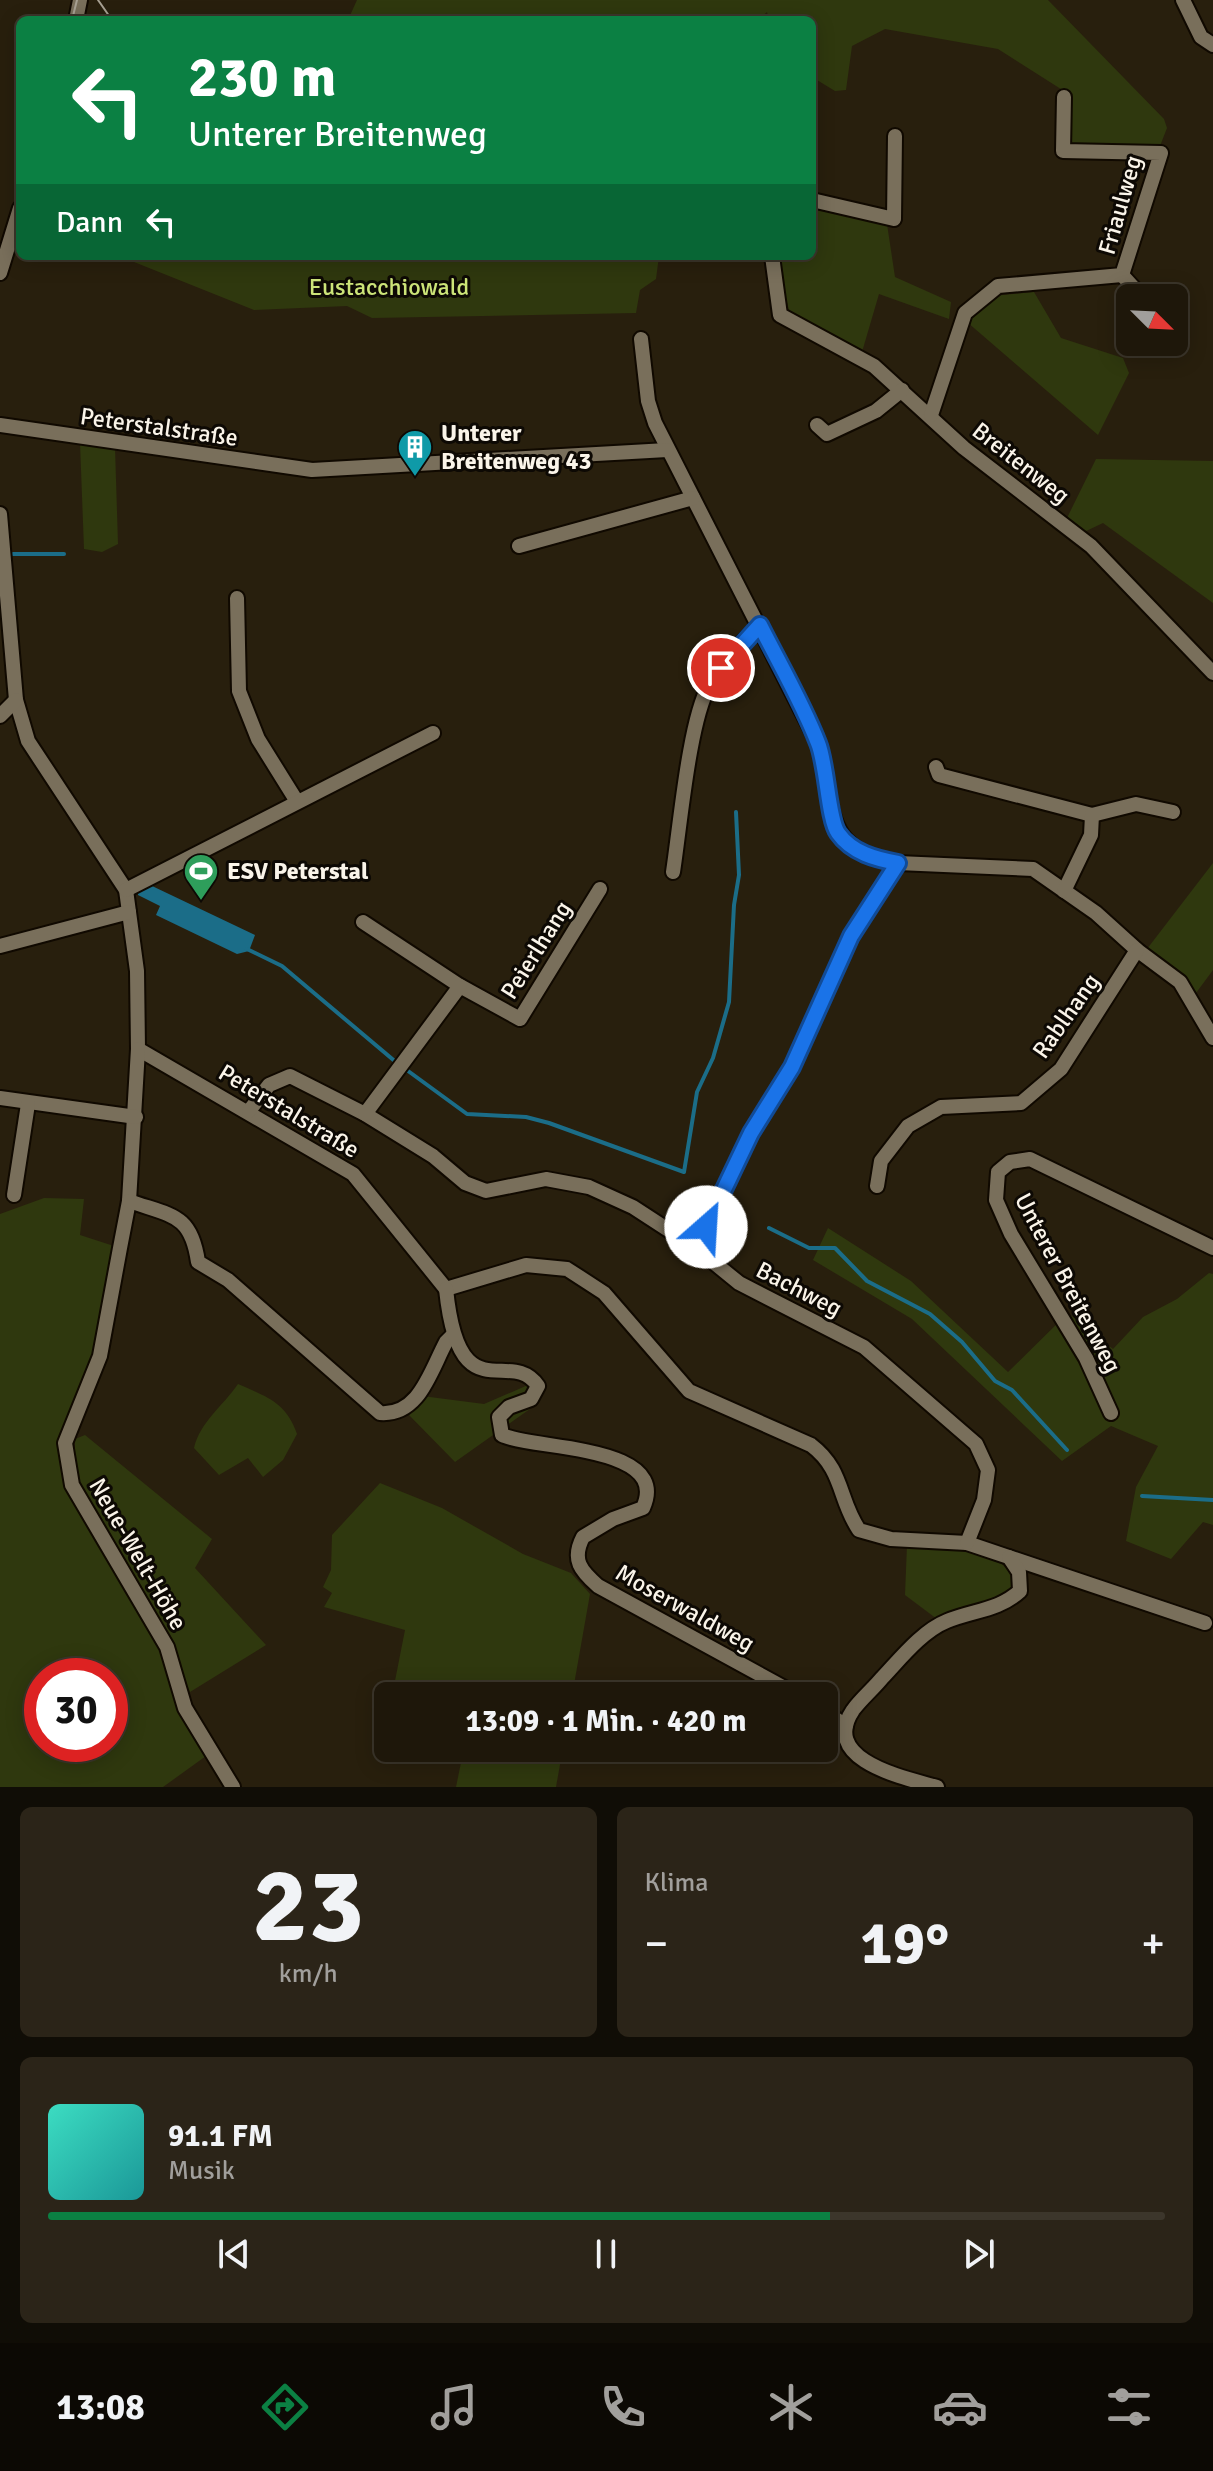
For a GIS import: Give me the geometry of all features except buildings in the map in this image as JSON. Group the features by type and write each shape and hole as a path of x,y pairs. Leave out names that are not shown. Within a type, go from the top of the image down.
{"street":[{"path":"1183,0 1201,37 1213,45"},
{"name":"Friaulweg","path":"1064,97 1063,151 1161,153 1122,275"},
{"path":"816,201 894,219 895,136"},
{"path":"0,273 16,221"},
{"name":"Breitenweg","path":"773,260 780,315 837,343 874,366 964,448 1091,546 1213,673"},
{"name":"Friaulweg","path":"1122,275 1130,284"},
{"name":"Friaulweg","path":"931,415 965,313 998,286 1122,275"},
{"path":"641,339 648,401 667,450 760,625 818,743 828,778 835,829 856,850 898,863 1033,869 1096,913 1137,950 1180,982 1213,1038"},
{"path":"817,425 827,434 876,411 902,390"},
{"name":"Peterstalstraße","path":"0,425 312,470 667,450"},
{"path":"519,546 693,498"},
{"path":"0,514 16,700 28,741 126,890 137,971 138,1049"},
{"path":"237,598 239,691 258,739 296,800"},
{"path":"673,872 695,734 707,688 735,648 760,625"},
{"path":"0,716 16,700"},
{"path":"126,890 296,800 433,733"},
{"path":"936,767 939,775 1092,815 1136,804 1173,812"},
{"path":"1064,891 1091,835 1092,815"},
{"path":"696,1248 751,1133 792,1067 851,936 898,863"},
{"name":"Peierlhang","path":"363,922 460,986 520,1019 600,889"},
{"path":"0,946 129,912"},
{"name":"Rablhang","path":"877,1186 881,1161 908,1126 941,1107 1021,1103 1061,1069 1137,950"},
{"name":"Peierlhang","path":"365,1114 460,986"},
{"name":"Peterstalstraße","path":"138,1049 353,1174 446,1289"},
{"name":"Neue-Welt-Höhe","path":"138,1049 129,1201 100,1356 65,1443 72,1485 167,1647 185,1708 233,1787"},
{"name":"Bachweg","path":"249,1111 269,1085 290,1076 365,1114 433,1156 465,1183 486,1191 546,1179 589,1187 633,1207 696,1248 739,1283 864,1347 976,1444 988,1470 984,1500 967,1543"},
{"path":"0,1098 136,1117"},
{"path":"14,1195 28,1104"},
{"name":"Unterer Breitenweg","path":"1111,1413 1086,1358 1011,1234 996,1200 998,1172 1010,1162 1030,1159 1213,1250 1213,1258"},
{"path":"129,1201 177,1218 194,1233 198,1262 228,1280 380,1413 396,1414 414,1403 452,1336"},
{"path":"446,1289 526,1265 567,1269 604,1293 689,1391 811,1445 824,1455 836,1470 849,1515 859,1530 891,1539 967,1543 1205,1623"},
{"name":"Moserwaldweg","path":"446,1289 452,1336 475,1369 527,1375 538,1386 531,1399 509,1407 499,1417 502,1435 625,1463 643,1477 647,1493 643,1508 613,1519 583,1537 577,1557 580,1571 598,1586 773,1682"},
{"path":"937,1787 872,1767 861,1760 850,1746 846,1726 853,1711 906,1652 945,1621 1005,1605 1020,1591 1019,1572 1008,1557"},
{"path":"838,1721 846,1726"}],"green space":[{"path":"357,0 1048,0 1164,119 1167,128 1160,146 1074,149 1067,144 1064,91 998,49 885,29 852,46 846,90 835,91 816,79 816,16 768,16 767,12 762,16 350,16"},
{"path":"816,206 887,224 895,277 951,302 949,319 879,294 862,352 790,315 777,260 816,260"},
{"name":"Eustacchiowald","path":"129,260 658,260 656,279 640,290 636,313 372,318 347,306 254,310"},
{"path":"1034,292 1061,338 1123,358 1129,373 1098,435 967,322 992,296"},
{"path":"80,443 115,448 118,544 102,552 84,549"},
{"path":"1096,459 1213,461 1213,603 1103,523 1082,533 1067,518"},
{"path":"1213,863 1213,970 1196,993 1186,979 1147,949"},
{"path":"44,1198 84,1199 80,1235 120,1248 100,1356 65,1443 72,1485 167,1647 206,1756 163,1787 0,1787 0,1214"},
{"path":"828,1228 911,1281 1008,1372 1068,1313 1113,1349 1143,1317 1177,1299 1209,1273 1213,1274 1213,1525 1203,1522 1171,1559 1126,1541 1136,1487 1158,1446 1111,1426 1062,1461 912,1319 813,1260"},
{"path":"238,1384 274,1402 287,1415 297,1434 283,1460 263,1477 248,1458 219,1475 194,1448 207,1422"},
{"path":"528,1385 537,1404 455,1462 408,1414 422,1396 484,1404"},
{"path":"85,1435 212,1539 195,1568 266,1645 190,1692 167,1639 75,1474 75,1439"},
{"path":"380,1483 442,1508 523,1554 571,1573 590,1594 574,1682 395,1682 405,1630 324,1607 332,1593 323,1587 331,1570 332,1535"},
{"path":"907,1545 952,1546 991,1556 1013,1577 1013,1591 1006,1598 937,1619 905,1595"},
{"path":"461,1762 560,1762 556,1787 456,1787"}],"water":[{"path":"150,885 255,935 249,951 237,954 156,915 160,906 138,895 138,890"}],"waterway":[{"path":"13,554 64,554"},
{"path":"404,1068 467,1114 526,1117 549,1123 684,1172 697,1092 713,1058 729,1002 734,905 739,875 736,812"},
{"path":"247,949 282,966 397,1063"},
{"path":"769,1228 809,1248 835,1248 867,1281 930,1314 962,1342 995,1381 1012,1390 1067,1450"},
{"path":"1142,1496 1213,1500"}],"tram line":[{"path":"73,16 77,0"},
{"path":"98,0 109,16"}],"place":[{"name":"Unterer Breitenweg 43","path":"415,478"},
{"name":"ESV Peterstal","path":"201,902"}],"route":[{"path":"706,1227 751,1133 792,1067 823,1005 851,936 898,863 866,855 847,844 835,829 828,778 818,743 760,625 735,648 721,668"}]}
